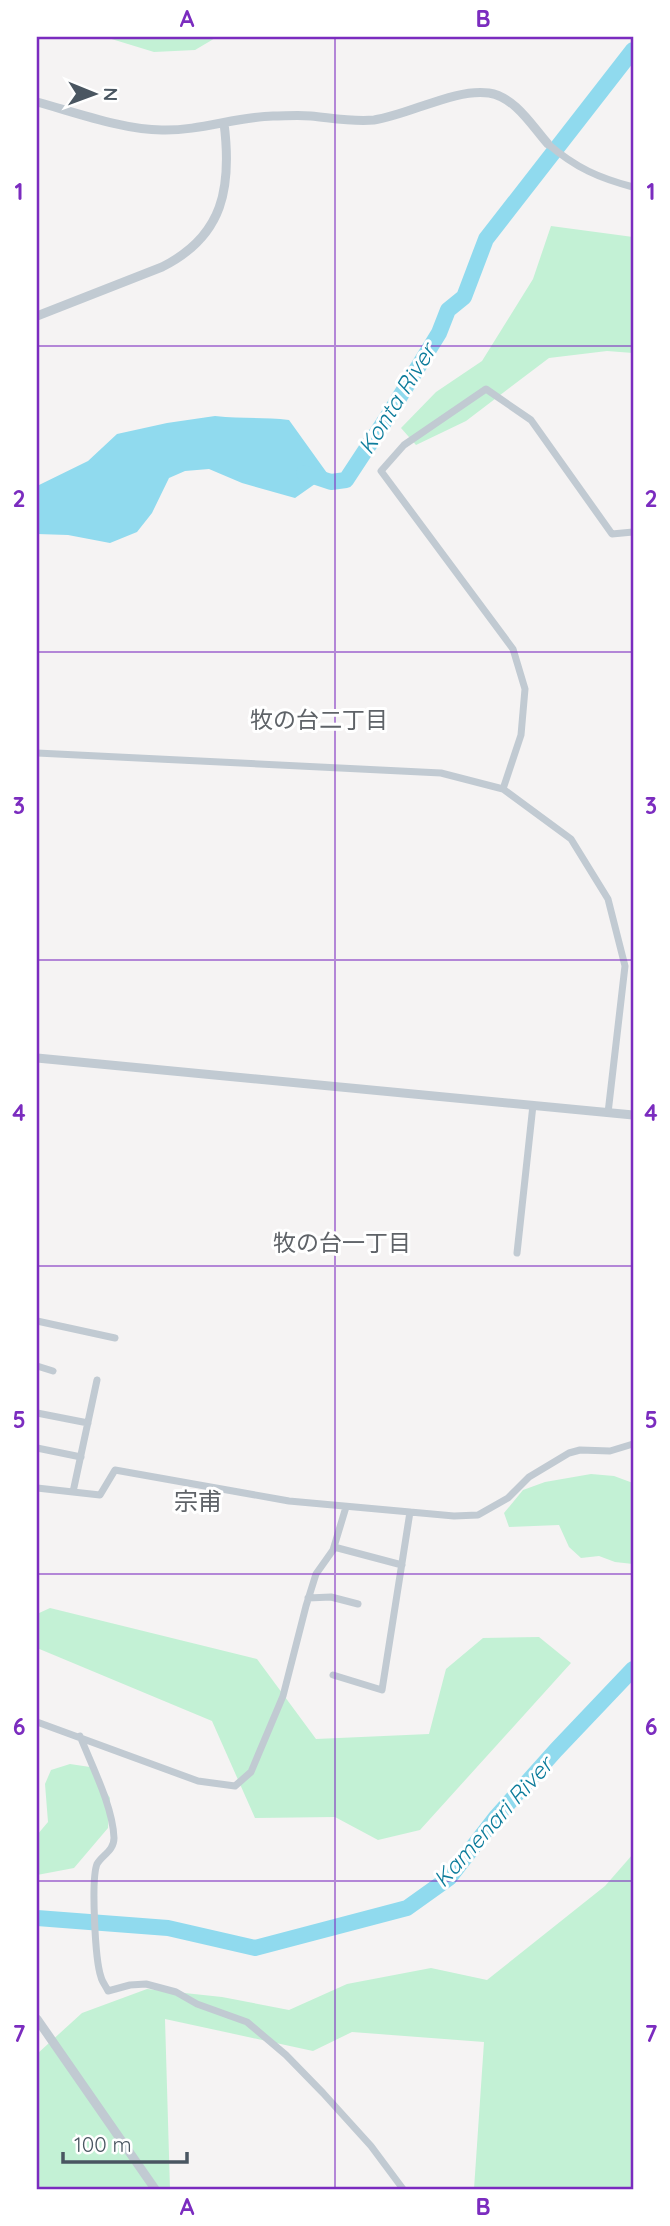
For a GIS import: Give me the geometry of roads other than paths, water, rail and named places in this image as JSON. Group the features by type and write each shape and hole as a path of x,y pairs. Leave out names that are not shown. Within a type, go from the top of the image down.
{"street":[{"path":"37,102 149,130 178,130 268,116 356,122 476,93 489,93 517,108 548,144 567,160 606,180 633,187"},
{"path":"37,316 162,267 196,243 215,218 225,190 228,165 224,123"},
{"path":"503,789 521,736 525,689 513,649 382,471 404,445 486,389 531,420 612,534 633,532"},
{"path":"37,753 441,773 503,789 570,839 608,899 625,966 608,1113"},
{"path":"37,1058 633,1115"},
{"path":"517,1253 533,1105"},
{"path":"37,1321 115,1338"},
{"path":"37,1366 53,1370"},
{"path":"73,1492 97,1380"},
{"path":"37,1413 88,1423"},
{"path":"37,1488 100,1495 115,1470 289,1501 478,1515 508,1499 529,1477 569,1452 610,1451 633,1444"},
{"path":"37,1448 81,1457"},
{"path":"37,1722 198,1781 235,1786 251,1772 283,1696 316,1574 334,1547 346,1507"},
{"path":"333,1675 382,1690 410,1512"},
{"path":"334,1547 402,1565"},
{"path":"308,1598 331,1597 358,1604"},
{"path":"80,1736 113,1826 114,1842 107,1855 98,1863 95,1877 96,1956 108,1991 146,1983 176,1992 197,2004 247,2022 271,2040 323,2093 371,2146 402,2189"},
{"path":"37,2019 155,2189"}],"water":[{"path":"215,416 289,420 327,473 295,498 242,483 209,469 185,471 169,478 152,513 137,532 110,543 68,535 37,534 37,486 88,461 117,434"}],"waterway":[{"name":"Konta River","path":"304,473 331,482 346,480 439,333 448,310 464,297 486,239 633,50"},
{"name":"Kamenari River","path":"37,1918 168,1928 255,1948 407,1908 449,1878 497,1816 633,1669"}],"district":[{"name":"牧の台二丁目","path":"319,720"},
{"name":"牧の台一丁目","path":"342,1243"},
{"name":"宗甫","path":"198,1502"}]}
